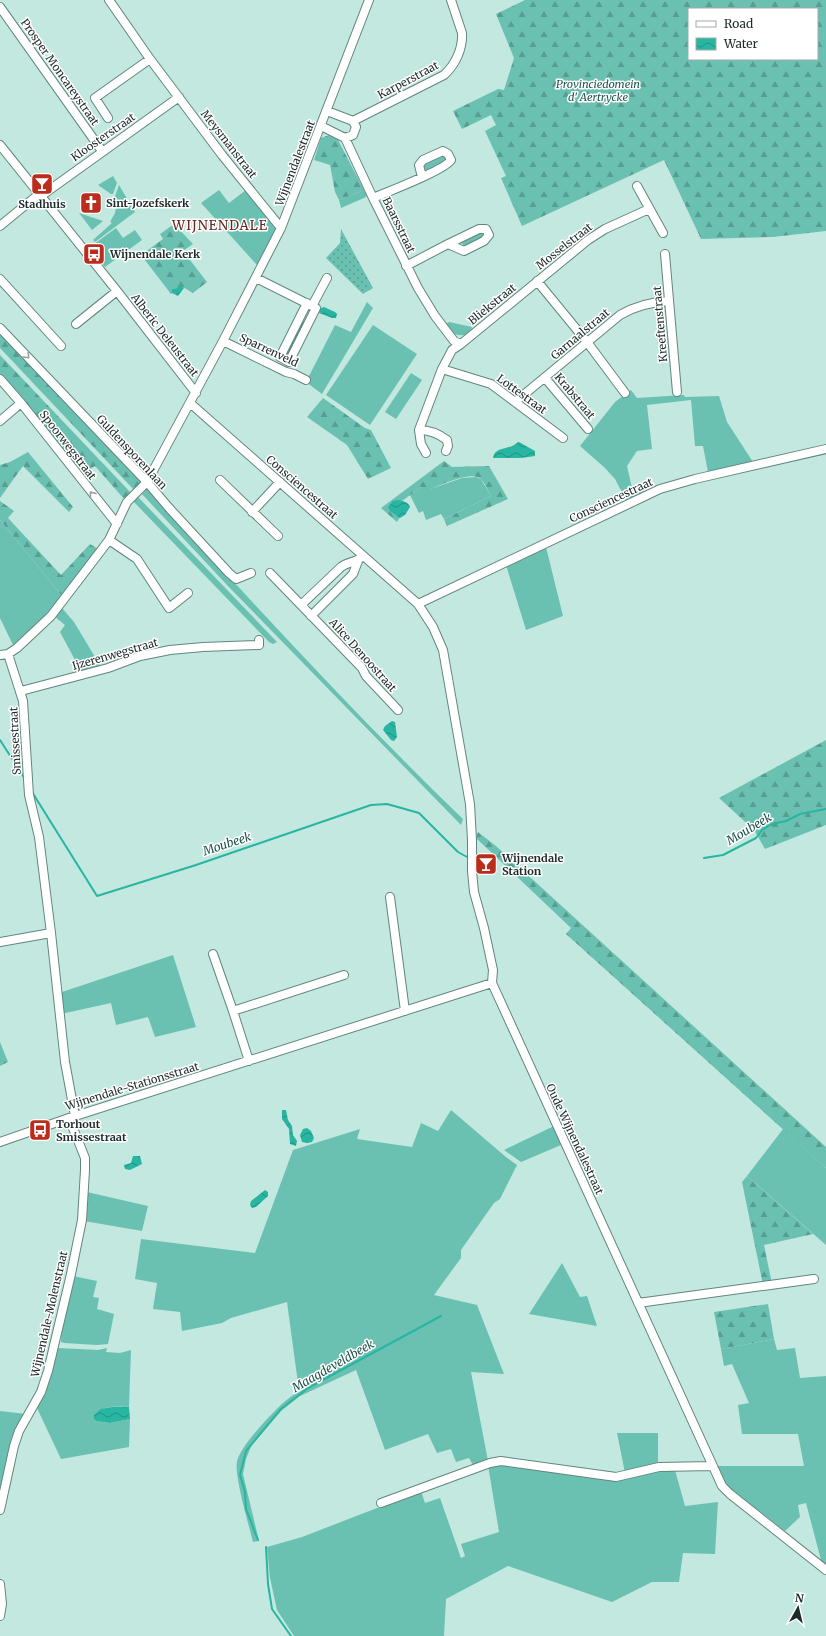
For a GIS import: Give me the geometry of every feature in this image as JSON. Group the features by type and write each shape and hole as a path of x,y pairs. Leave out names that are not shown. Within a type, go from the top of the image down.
{"street":[{"name":"Meysmanstraat","path":"109,0 150,59 222,155 282,228"},
{"name":"Wijnendalestraat","path":"196,393 282,228 369,0"},
{"name":"Karperstraat","path":"353,121 444,75 455,63 462,33 451,0"},
{"name":"Prosper Moncareystraat","path":"0,7 102,151"},
{"path":"108,118 95,98 150,59"},
{"name":"Kloosterstraat","path":"0,226 40,195 179,97"},
{"path":"321,126 345,138 353,135 356,127 353,121 327,111"},
{"name":"Baarsstraat","path":"345,138 406,266 435,316 458,342"},
{"name":"Alberic Deleustraat","path":"0,146 117,291 196,393"},
{"path":"373,198 422,176"},
{"path":"637,186 663,233"},
{"name":"Mosselstraat","path":"537,281 588,240 605,229 649,209"},
{"path":"406,266 448,244"},
{"name":"Kreeftenstraat","path":"665,254 677,392"},
{"path":"256,278 310,305"},
{"name":"Sparrenveld","path":"310,305 316,308 290,362 280,357 310,305 327,278"},
{"path":"0,279 61,346"},
{"path":"537,281 587,342 625,393"},
{"name":"Bliekstraat","path":"419,430 442,369 458,342 537,281"},
{"name":"Alberic Deleustraat","path":"76,324 117,291"},
{"name":"Garnaalstraat","path":"515,402 620,315 630,309 643,305 669,301"},
{"name":"Guldensporenlaan","path":"0,328 229,573 236,579 251,573"},
{"name":"Sparrenveld","path":"223,341 286,372 306,380"},
{"name":"Lottestraat","path":"442,369 491,384 563,438"},
{"name":"Krabstraat","path":"544,378 588,429"},
{"name":"Spoorwegstraat","path":"0,379 21,403 117,524"},
{"name":"Smissestraat","path":"72,1117 39,837 29,794 25,715 21,691 4,654 17,648 51,616 109,540 123,507 146,483 196,393"},
{"path":"0,421 21,403"},
{"name":"Consciencestraat","path":"190,403 280,482 361,558 418,604 433,627 443,650 470,804 474,892 493,970 492,983"},
{"path":"426,453 421,444 419,430 425,430 442,436 447,440 448,446 446,452"},
{"name":"Consciencestraat","path":"418,604 660,489 695,479 826,448"},
{"path":"220,480 278,536"},
{"path":"252,512 280,482"},
{"path":"109,540 137,559 169,608 188,593"},
{"path":"301,605 341,567 348,562 361,558"},
{"path":"311,616 353,574 361,558"},
{"name":"Alice Denoostraat","path":"270,574 362,668 366,676 398,710"},
{"name":"Ijzerenwegstraat","path":"21,691 108,668 140,656 187,648 259,645 259,640"},
{"path":"390,897 405,1011"},
{"path":"0,942 51,933"},
{"path":"213,954 249,1061"},
{"path":"233,1011 344,975"},
{"name":"Wijnendale-Stationsstraat","path":"0,1142 72,1117 492,983"},
{"name":"Oude Wijnendalestraat","path":"492,983 722,1486 826,1570"},
{"name":"Wijnendale-Molenstraat","path":"0,1510 14,1446 19,1431 41,1392 48,1371 82,1220 86,1170 85,1158 72,1117"},
{"path":"638,1303 814,1279"},
{"path":"381,1503 490,1463 501,1461 616,1477 659,1467 712,1466"},
{"path":"0,1584 2,1604 0,1616"}],"green space":[{"name":"Provinciedomein d' Aertrycke","path":"525,0 826,0 826,231 773,237 701,239 664,160 522,226 501,178 506,176 485,131 496,125 491,115 462,129 453,111 498,89 504,90 514,58 496,14"},
{"path":"329,135 338,140 364,190 339,200 335,192 330,165 314,160 321,138"},
{"path":"444,155 446,159 445,161 426,171 424,166 426,164"},
{"path":"113,176 117,183 113,194 111,194 98,185"},
{"path":"119,185 135,212 95,242 93,240 112,223 110,222 115,213 117,202 115,196"},
{"path":"219,190 229,203 246,190 276,230 257,265 201,203"},
{"path":"364,190 367,196 341,208 339,200"},
{"path":"79,213 103,221 92,230"},
{"path":"174,224 193,244 183,251 207,282 193,293 181,286 171,294 141,255 163,239 160,234"},
{"path":"116,228 123,238 135,230 142,240 105,267 90,247"},
{"path":"341,229 373,288 363,294 326,258 340,243"},
{"path":"483,232 484,237 465,246 461,243 461,241"},
{"path":"367,302 373,308 322,394 306,382 335,325 351,332"},
{"path":"449,322 472,327 470,334 458,335 452,333 448,327 447,323"},
{"path":"373,325 417,354 370,425 326,395"},
{"path":"0,331 143,483 135,491 0,348"},
{"path":"0,355 132,494 125,500 95,466 81,475 0,374"},
{"path":"411,373 422,380 396,419 385,412"},
{"path":"631,390 637,398 684,395 685,397 719,396 727,422 753,462 708,472 703,446 695,446 691,400 647,405 652,449 637,451 627,466 632,488 642,486 644,493 627,502 615,479 580,446 615,402"},
{"path":"323,398 365,428 371,430 391,468 368,479 347,445 307,417"},
{"path":"28,452 73,507 69,512 23,466 0,498 0,465 10,462"},
{"path":"444,461 452,467 489,466 508,499 447,526 444,519 491,496 481,479 471,476 456,479 430,489 425,490 421,487 390,510 400,517 397,522 381,508"},
{"path":"476,477 481,479 491,496 444,519 441,514 426,520 423,511 419,513 410,495 421,487 430,489 462,478"},
{"path":"148,488 342,697 463,819 461,825 226,584 142,494"},
{"path":"138,497 277,642 273,644 269,642 133,501"},
{"path":"0,501 14,511 8,518 61,575 90,544 98,549 62,596 0,520"},
{"path":"0,520 62,596 38,623 13,645 0,618"},
{"path":"546,547 563,616 526,630 506,565"},
{"path":"62,608 74,622 101,667 82,673 60,632 65,625 54,616"},
{"path":"826,740 826,825 765,849 754,830 719,798"},
{"path":"478,832 496,846 826,1147 826,1168 566,934 571,928 476,838"},
{"path":"173,955 196,1027 155,1037 148,1017 116,1025 111,1003 61,1014 59,993"},
{"path":"0,1042 8,1062 0,1066"},
{"path":"451,1110 517,1165 500,1199 494,1203 461,1250 461,1258 434,1295 477,1305 504,1374 471,1372 488,1461 474,1467 469,1458 456,1462 451,1449 437,1453 428,1434 385,1450 356,1370 300,1396 281,1411 252,1444 246,1459 243,1474 259,1541 253,1542 240,1489 237,1461 244,1447 264,1423 284,1402 299,1391 287,1302 231,1318 222,1323 182,1331 180,1312 153,1309 157,1283 135,1279 141,1239 255,1253 293,1150 360,1129 357,1139 412,1147 421,1123 438,1131"},
{"path":"554,1126 561,1145 521,1162 504,1150"},
{"path":"783,1129 826,1168 826,1245 747,1176"},
{"path":"747,1176 813,1234 764,1245 772,1284 763,1285 742,1182"},
{"path":"87,1192 148,1206 142,1231 84,1221"},
{"path":"562,1263 580,1297 587,1296 597,1326 529,1314"},
{"path":"73,1276 97,1281 93,1297 99,1298 97,1309 114,1314 108,1344 97,1345 61,1342 62,1325"},
{"path":"768,1304 774,1339 721,1349 714,1312"},
{"path":"774,1339 777,1350 795,1348 800,1378 826,1376 826,1565 821,1560 806,1503 798,1505 800,1517 785,1531 726,1485 717,1466 804,1466 798,1434 742,1434 738,1405 749,1403 732,1364 724,1366 721,1349"},
{"path":"59,1348 98,1350 107,1348 106,1352 120,1353 131,1350 129,1407 109,1407 100,1411 94,1419 96,1421 110,1423 130,1419 129,1447 61,1459 36,1406 56,1351"},
{"path":"0,1411 26,1414 12,1436 0,1493"},
{"path":"617,1433 658,1433 658,1465 625,1473"},
{"path":"504,1463 610,1480 654,1471 675,1470 685,1506 718,1502 715,1554 683,1553 679,1582 652,1582 612,1602 508,1566 446,1599 444,1636 294,1636 277,1610 270,1578 267,1547 302,1537 421,1491 425,1503 440,1498 461,1558 465,1556 461,1544 499,1532 488,1465"}],"water":[{"path":"180,285 184,288 178,296 172,293 172,289 176,289"},
{"path":"324,307 335,312 337,314 336,318 319,313 321,308"},
{"path":"304,321 306,321 288,355 285,355 292,341 294,341 296,330"},
{"path":"519,442 535,451 535,456 521,458 493,458 494,454 498,450 511,447"},
{"path":"397,500 406,502 410,507 405,515 400,518 390,511 388,507 393,501"},
{"path":"392,721 395,722 397,737 394,741 391,740 383,730 385,726"},
{"path":"282,1110 286,1110 288,1120 292,1126 293,1135 297,1141 296,1146 290,1144 289,1129 282,1119"},
{"path":"307,1128 311,1131 314,1138 312,1142 302,1142 300,1135 303,1129"},
{"path":"133,1156 140,1156 142,1164 130,1170 125,1169 124,1165 131,1163"},
{"path":"265,1190 268,1192 268,1196 256,1207 252,1208 250,1205 251,1201"},
{"path":"112,1407 129,1407 130,1419 110,1423 96,1421 94,1419 94,1415 101,1409"}],"waterway":[{"name":"Moubeek","path":"0,740 25,779"},
{"name":"Moubeek","path":"32,792 97,896 196,865 371,805 387,804 419,813 458,852 467,857"},
{"name":"Moubeek","path":"704,858 723,855 756,838 762,830 772,824 786,821 800,814 826,809"},
{"name":"Maagdeveldbeek","path":"258,1540 246,1509 245,1492 240,1475 246,1451 281,1409 308,1388 441,1316"},
{"name":"Maagdeveldbeek","path":"266,1547 268,1584 272,1609 291,1636"}],"place":[{"name":"Stadhuis","path":"42,184"},
{"name":"Sint-Jozefskerk","path":"91,203"},
{"name":"Wijnendale Kerk","path":"94,254"},
{"name":"Wijnendale Station","path":"486,864"},
{"name":"Torhout Smissestraat","path":"40,1130"}],"district":[{"name":"WIJNENDALE","path":"220,225"}]}
